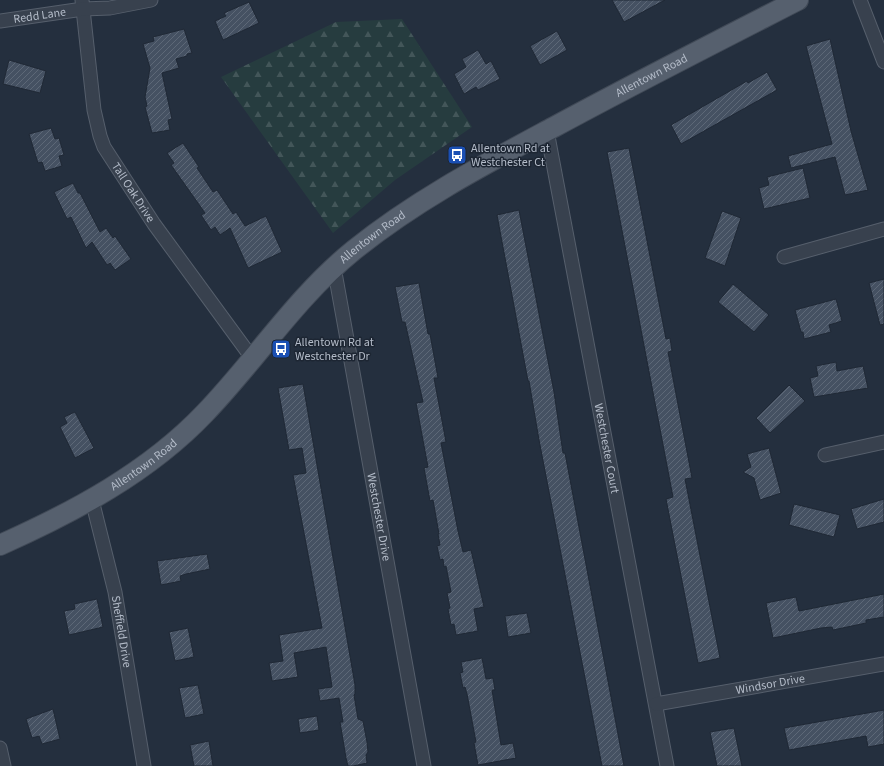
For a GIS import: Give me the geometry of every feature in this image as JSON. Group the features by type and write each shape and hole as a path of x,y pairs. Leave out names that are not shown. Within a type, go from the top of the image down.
{"main road":[{"name":"Allentown Road","path":"0,545 92,500 162,451 202,416 302,299 334,267 377,232 416,204 473,170 661,70 798,0"}],"street":[{"name":"Redd Lane","path":"0,21 82,5 110,8 151,0"},
{"path":"860,0 884,62"},
{"name":"Tall Oak Drive","path":"82,5 94,110 104,147 154,224 252,358"},
{"name":"Westchester Court","path":"547,131 667,766"},
{"path":"784,257 884,230"},
{"name":"Westchester Drive","path":"334,267 424,766"},
{"path":"825,455 884,442"},
{"name":"Sheffield Drive","path":"92,500 115,592 144,766"},
{"name":"Windsor Drive","path":"656,704 884,664"},
{"path":"0,748 4,766"}],"green space":[{"path":"402,19 472,127 395,180 333,233 221,77 336,22"}],"building":[{"path":"612,0 665,0 624,22"},
{"path":"249,2 259,23 223,40 215,21 226,16 224,13"},
{"path":"184,29 192,53 176,59 179,68 162,73 172,119 168,120 170,130 152,133 145,107 147,106 145,97 150,68 143,44 154,41 153,37"},
{"path":"557,31 567,50 540,65 530,46"},
{"path":"830,39 851,131 868,190 845,195 835,157 791,168 788,156 832,144 806,46"},
{"path":"478,50 486,64 491,61 500,79 478,90 476,87 464,94 454,74 466,67 462,59"},
{"path":"9,60 46,71 40,93 3,84"},
{"path":"767,72 777,90 681,144 671,125 747,81 748,83"},
{"path":"51,128 55,139 59,138 64,155 59,156 62,166 45,171 42,162 38,163 29,134"},
{"path":"183,143 213,192 217,190 233,214 236,212 245,226 266,216 282,252 248,268 230,228 220,235 215,227 211,230 201,215 205,213 171,165 174,163 167,153"},
{"path":"629,148 666,339 670,338 672,351 668,352 692,478 685,479 720,658 698,663 666,499 673,497 607,152"},
{"path":"803,168 810,198 764,209 759,188 769,185 767,177"},
{"path":"73,183 78,193 80,193 100,232 106,228 113,238 115,236 131,259 115,270 110,263 107,265 92,242 86,248 71,217 67,219 54,192"},
{"path":"519,210 554,392 563,453 565,453 624,766 602,766 539,440 497,215"},
{"path":"722,211 741,218 725,266 705,258"},
{"path":"884,279 884,324 880,325 869,283"},
{"path":"419,283 438,378 434,378 446,442 441,443 458,531 463,552 471,550 484,607 474,609 478,631 456,635 454,624 451,625 448,609 450,608 447,593 451,592 446,566 444,567 443,559 440,560 437,546 440,545 439,534 433,500 430,501 424,468 428,467 416,403 423,402 405,322 402,322 395,287"},
{"path":"733,284 769,315 754,332 718,302"},
{"path":"836,299 842,321 829,325 831,332 804,339 795,310"},
{"path":"836,362 837,371 863,366 868,388 814,397 810,378 818,376 816,366"},
{"path":"303,384 355,685 354,695 358,719 363,721 367,742 367,763 353,766 348,766 346,758 340,722 343,722 339,698 320,701 318,689 332,687 326,647 294,653 298,677 272,681 269,663 283,661 279,635 322,628 293,475 306,473 302,448 289,450 278,388"},
{"path":"789,385 805,401 770,433 756,418"},
{"path":"75,412 94,448 75,458 60,427 67,423 64,417"},
{"path":"769,448 781,493 760,500 754,478 743,472 751,467 747,454"},
{"path":"884,499 884,522 857,529 851,509"},
{"path":"794,504 840,515 834,537 789,525"},
{"path":"207,554 210,569 186,574 180,576 181,581 161,585 157,561"},
{"path":"884,594 884,617 866,620 866,623 833,630 832,627 821,628 773,638 766,603 796,597 799,611"},
{"path":"97,599 103,627 69,635 64,611 75,609 74,604"},
{"path":"527,613 531,633 508,637 505,616"},
{"path":"188,628 194,657 175,661 169,632"},
{"path":"482,658 486,679 493,678 495,690 492,690 501,745 513,743 516,758 478,765 474,743 476,742 467,694 465,687 463,688 460,673 463,672 461,662"},
{"path":"198,685 204,714 185,718 179,688"},
{"path":"53,709 60,739 42,744 39,736 32,738 26,719"},
{"path":"884,710 884,744 868,747 866,736 789,750 784,728"},
{"path":"317,716 319,730 300,733 298,719"},
{"path":"734,728 742,766 717,766 710,732"},
{"path":"209,741 213,766 194,766 190,745"}],"place":[{"name":"Allentown Rd at Westchester Ct","path":"457,155"},
{"name":"Allentown Rd at Westchester Dr","path":"281,349"}]}
